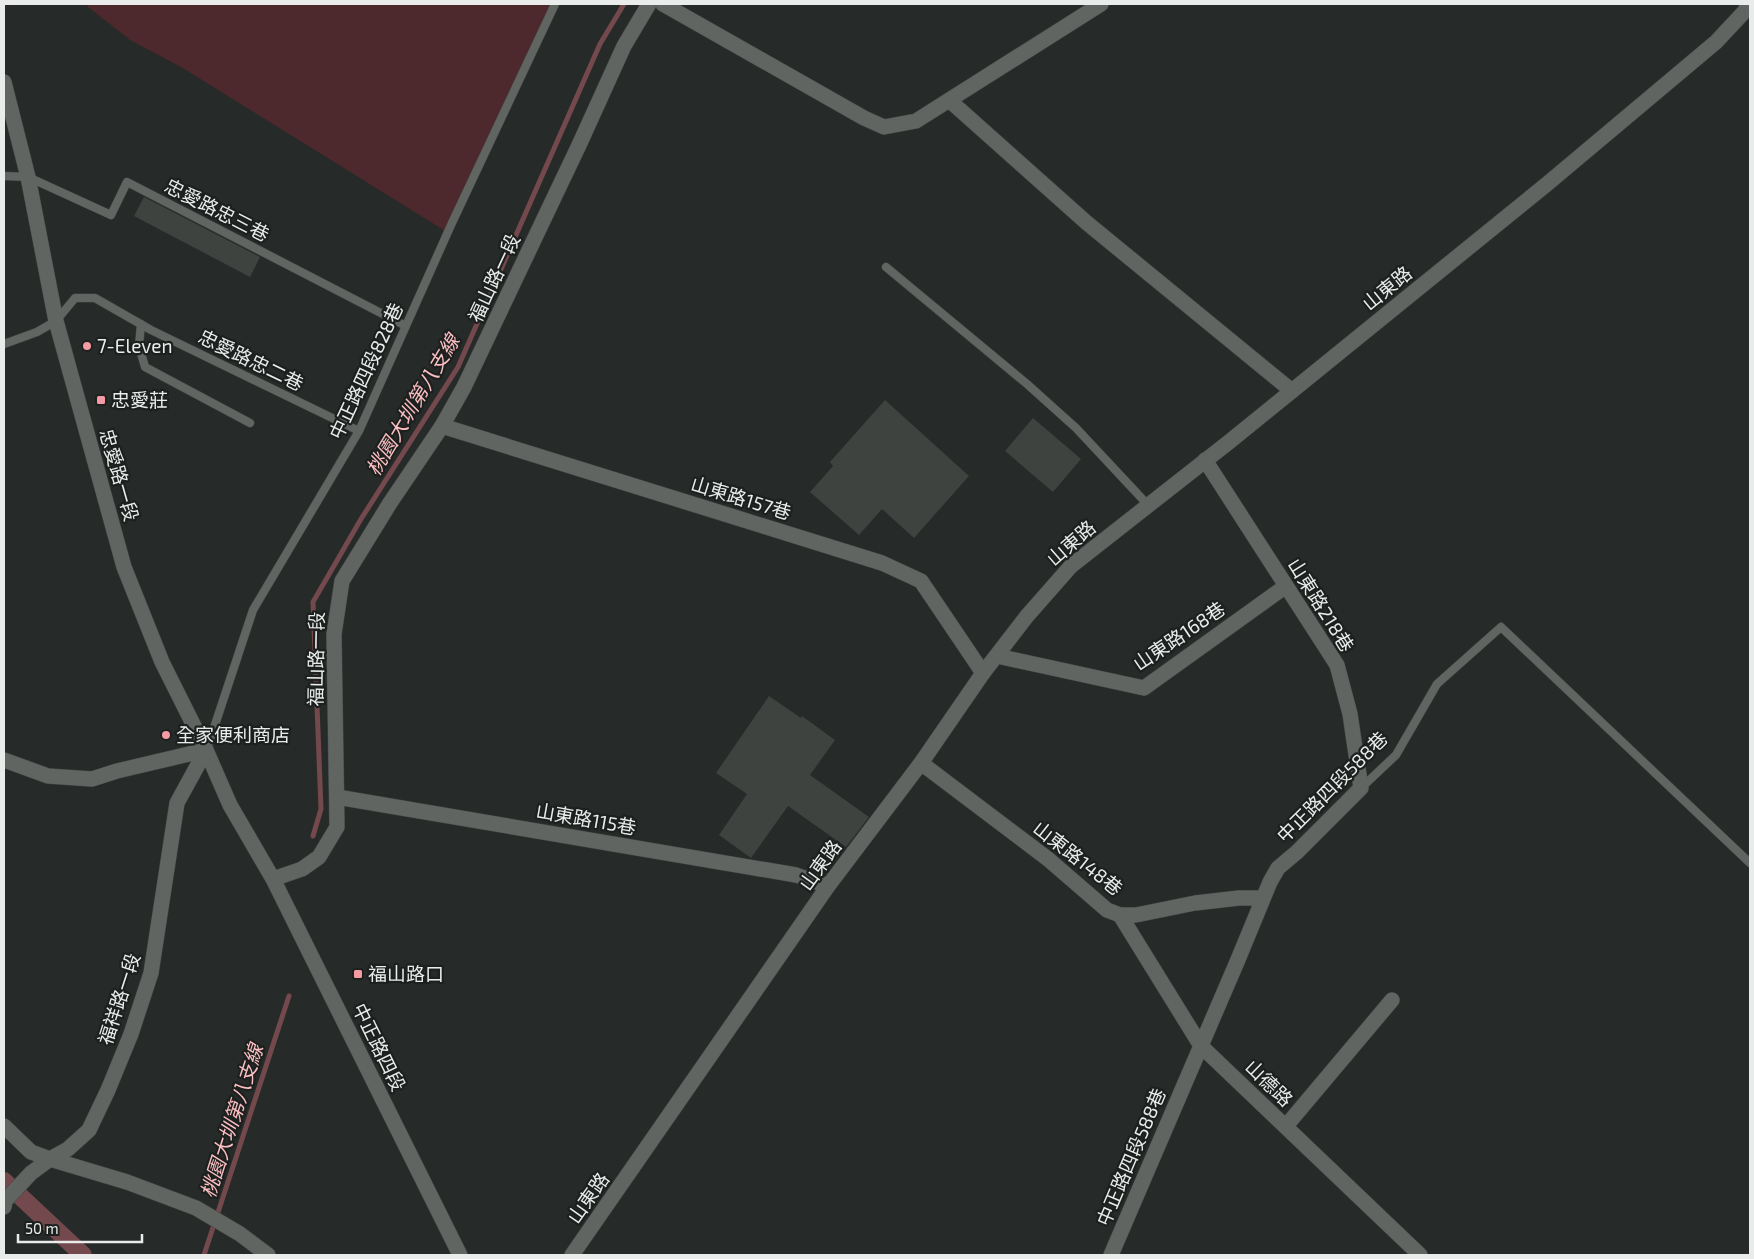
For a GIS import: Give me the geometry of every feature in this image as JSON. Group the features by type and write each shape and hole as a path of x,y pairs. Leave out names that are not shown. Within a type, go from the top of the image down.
{"street":[{"name":"福山路一段","path":"273,879 302,869 318,857 337,827 334,634 342,580 390,503 442,426 468,378 624,46 649,4"},
{"path":"663,4 864,118 884,127 916,120 1101,4"},
{"name":"山東路","path":"572,1255 828,886 921,763 983,673 1027,616 1071,566 1555,178 1716,42 1748,9"},
{"name":"忠愛路一段","path":"4,82 28,176 56,321 124,567 162,662 206,750"},
{"path":"949,100 1086,223 1292,390"},
{"name":"山東路157巷","path":"442,426 882,563 921,582 983,673"},
{"name":"山東路218巷","path":"1205,460 1337,665 1350,714 1361,788"},
{"name":"山東路168巷","path":"996,656 1144,688 1286,586"},
{"path":"4,760 48,776 92,779 117,771 206,750"},
{"name":"中正路四段","path":"206,750 230,805 273,879 460,1255"},
{"name":"福祥路一段","path":"4,1204 31,1173 68,1149 90,1130 108,1090 131,1034 151,973 178,803 206,750"},
{"name":"山東路148巷","path":"921,763 1048,859 1107,910 1120,915 1136,915 1195,903 1263,898"},
{"name":"中正路四段588巷","path":"1111,1255 1202,1046 1263,898 1278,868 1297,852 1361,788"},
{"name":"山東路115巷","path":"337,797 796,875 828,886"},
{"name":"山德路","path":"1120,915 1202,1046 1420,1255"},
{"path":"1286,1126 1392,1000"},
{"path":"4,1126 31,1152 50,1160 127,1182 196,1208 268,1255"}],"lane":[{"name":"中正路四段828巷","path":"206,750 253,610 359,431 451,225 555,4"},
{"path":"4,176 28,176"},
{"name":"忠愛路忠三巷","path":"28,176 111,215 127,182 406,326"},
{"path":"886,267 1020,378 1076,428 1148,505"},
{"name":"忠愛路忠二巷","path":"56,321 74,298 95,298 141,324 359,431"},
{"path":"4,344 37,332 56,321"},
{"path":"141,324 139,346 145,367 250,423"},
{"name":"中正路四段588巷","path":"1361,788 1396,755 1437,684 1501,628 1750,863"}],"shaded area":[{"path":"88,4 554,4 450,234 181,67 130,40 88,7"}],"building":[{"path":"144,197 260,257 250,277 134,216"},
{"path":"885,400 969,476 914,538 882,509 859,535 810,492 833,466 830,462"},
{"path":"1033,418 1081,459 1053,492 1005,451"},
{"path":"769,696 801,718 802,716 835,740 810,775 869,817 846,847 788,806 751,858 719,835 747,794 716,773"}],"waterway":[{"name":"桃園大圳第八支線","path":"313,836 321,809 313,602 361,519 458,367 600,44 624,4"},
{"name":"桃園大圳第八支線","path":"204,1255 289,996"},
{"path":"4,1181 83,1255"}],"place":[{"name":"7-Eleven","path":"87,346"},
{"name":"忠愛莊","path":"101,400"},
{"name":"全家便利商店","path":"166,735"},
{"name":"福山路口","path":"358,974"}]}
